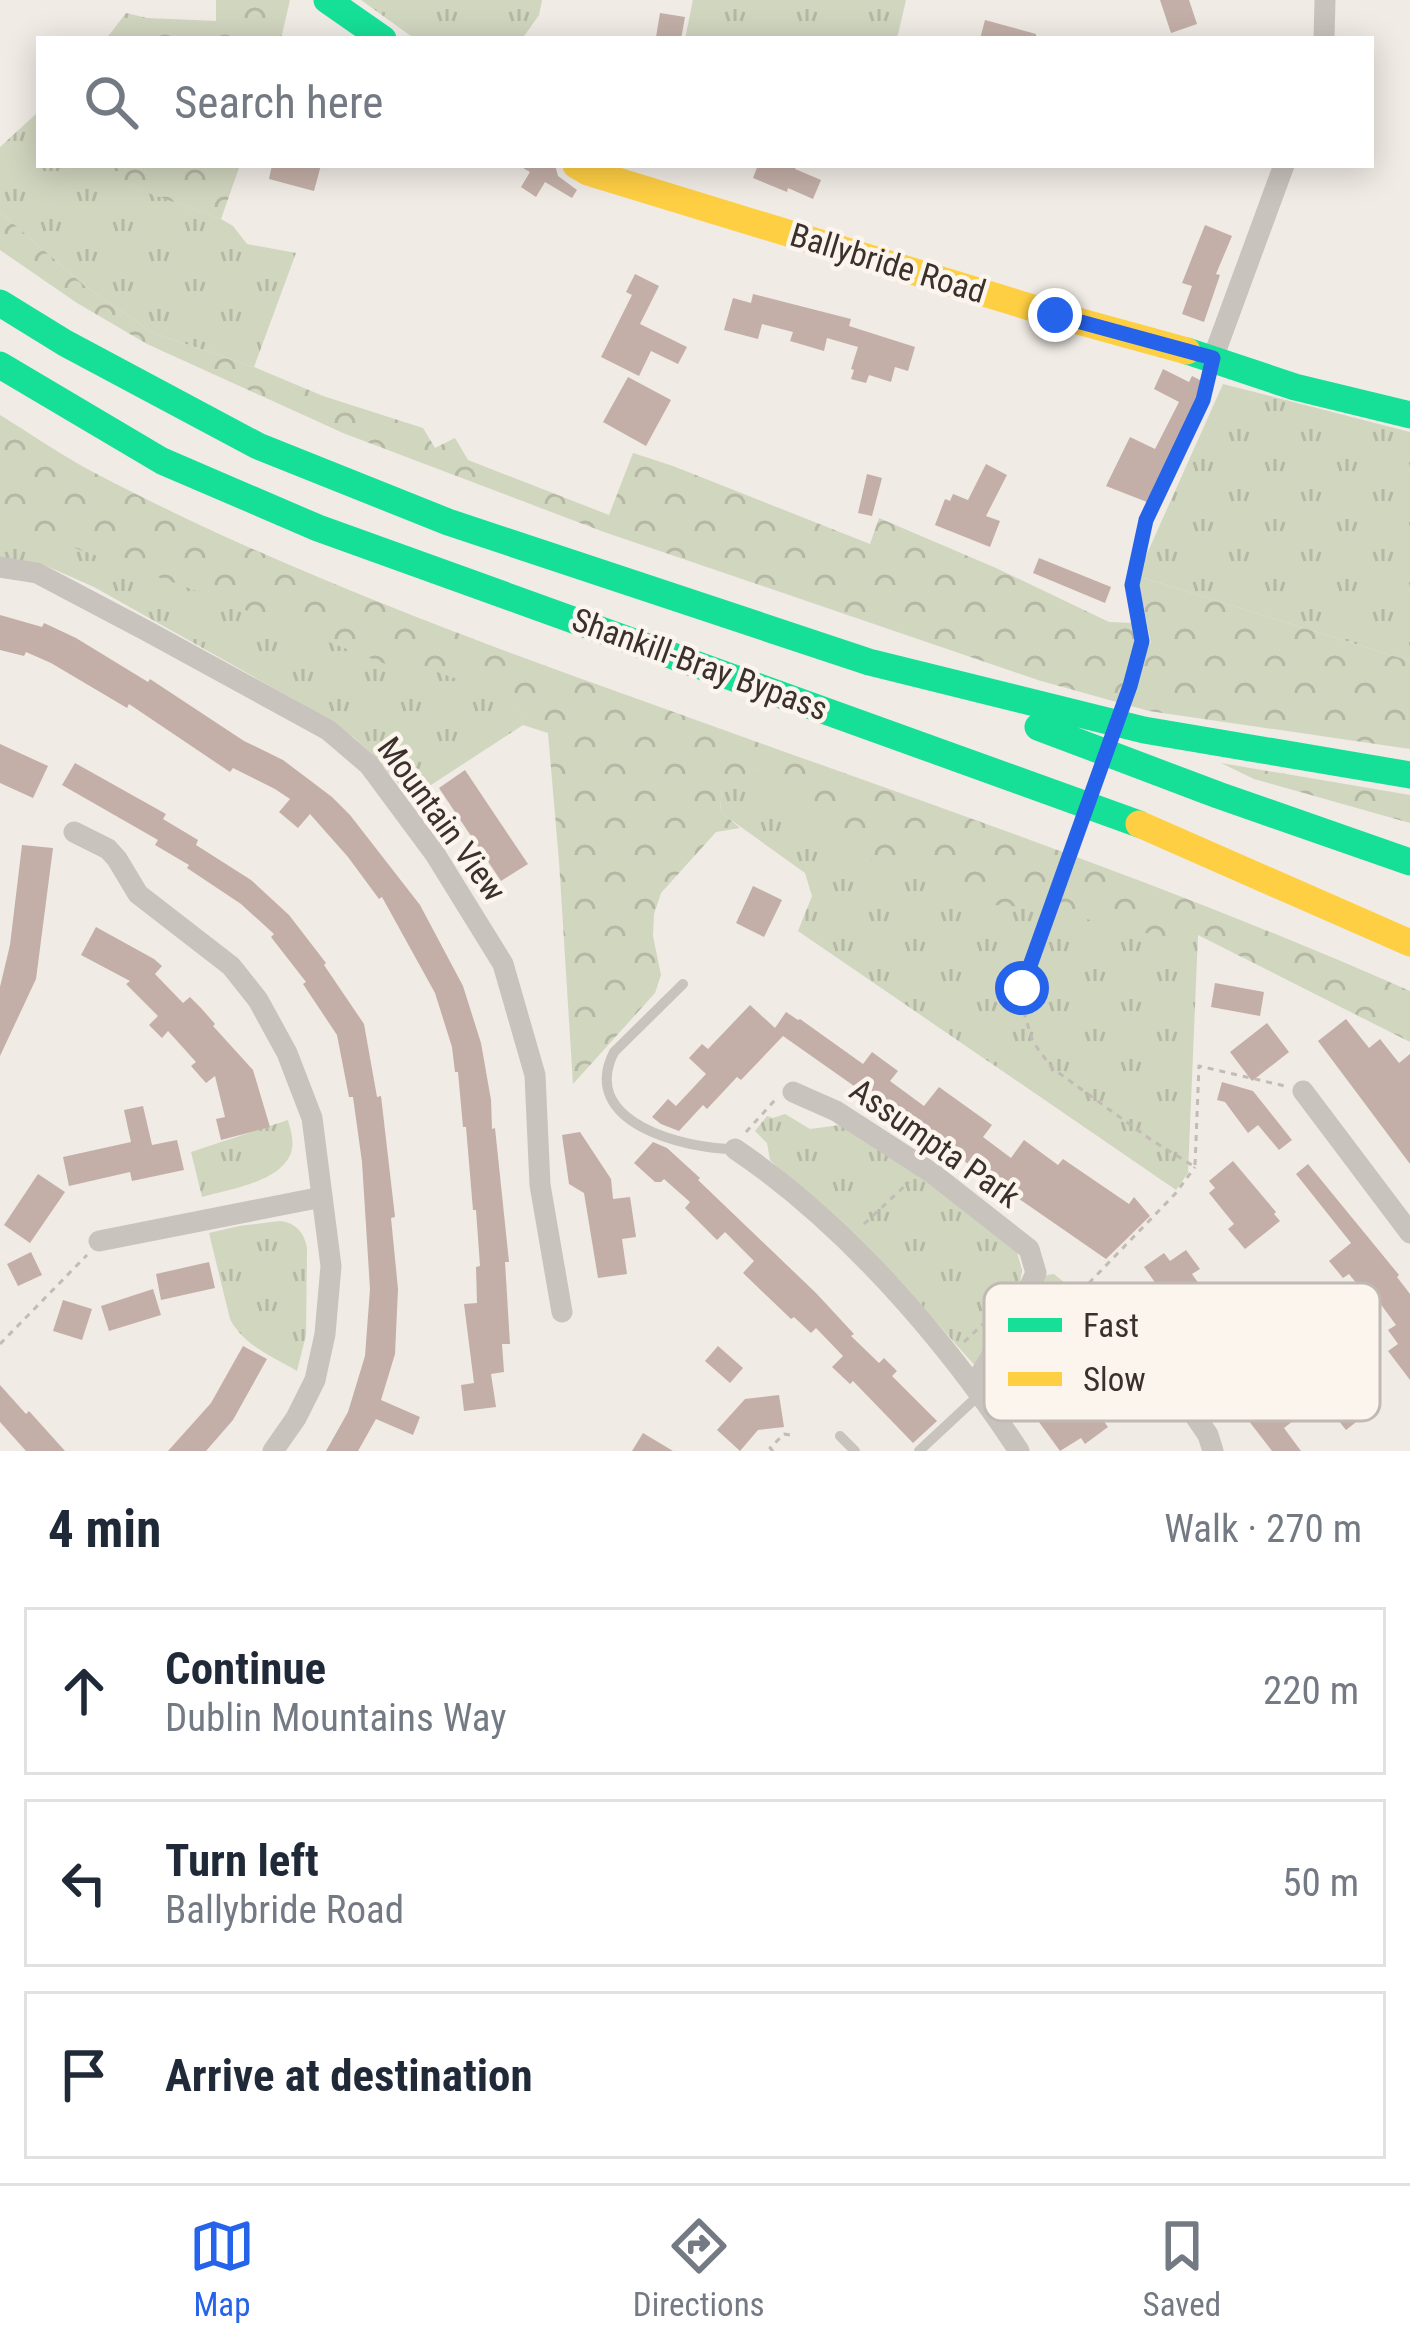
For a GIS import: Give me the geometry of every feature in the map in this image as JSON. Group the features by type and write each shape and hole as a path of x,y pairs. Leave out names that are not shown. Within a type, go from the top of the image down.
{"main road":[{"path":"327,0 379,36"},
{"name":"Ballybride Road","path":"581,168 1055,315 1213,358 1295,387 1410,416"},
{"name":"Shankill-Bray Bypass","path":"0,303 132,380 279,454 448,522 869,662 1144,730 1410,775"},
{"name":"Shankill-Bray Bypass","path":"0,365 162,461 318,529 1140,824 1410,943"},
{"path":"869,662 1218,795 1410,862"},
{"path":"1140,824 1410,921"}],"street":[{"path":"1324,36 1325,0"},
{"path":"1213,358 1283,168"},
{"name":"Mountain View","path":"0,567 38,573 147,631 328,730 369,765 435,854 503,964 535,1075 540,1185 562,1312"},
{"path":"74,832 108,850 138,894 231,966 258,1000 287,1053 312,1118 331,1266 325,1334 315,1380 273,1451"},
{"path":"1303,1090 1410,1233"},
{"name":"Assumpta Park","path":"794,1092 836,1111 924,1168 1029,1249 1036,1273 1031,1283"},
{"path":"735,1149 774,1175 846,1241 909,1307 984,1398"},
{"path":"99,1240 322,1197"},
{"name":"Assumpta Park","path":"981,1393 984,1386"},
{"path":"999,1421 1019,1451"},
{"path":"1198,1421 1213,1451"}],"lane":[{"path":"683,984 614,1052 606,1067 607,1091 625,1115 661,1137 707,1149 735,1149"},
{"path":"919,1451 981,1393"},
{"path":"840,1436 855,1451"}],"path":[{"path":"1195,1167 1052,1068 1033,1042 1022,988 1142,641 1132,585 1146,520 1203,400 1213,358"},
{"path":"1089,1283 1195,1167 1199,1066 1303,1090"},
{"path":"735,1149 751,1124 784,1091 794,1092"},
{"path":"846,1241 924,1168"},
{"path":"0,1344 99,1240"},
{"path":"773,1451 770,1448 784,1434 795,1436"}],"green space":[{"path":"216,0 290,0 282,36 108,36 126,13 216,21"},
{"path":"361,0 542,0 539,15 524,36 411,36"},
{"path":"693,0 906,0 898,36 686,36"},
{"path":"36,114 36,168 118,168 127,185 221,219 247,244 296,253 254,367 153,333 86,287 0,212 0,147"},
{"path":"118,168 239,168 221,219 126,185"},
{"path":"0,212 86,287 153,333 423,428 435,448 455,438 468,460 609,515 633,453 870,544 879,518 1109,622 1134,623 1142,645 1151,643 1137,576 1410,661 1410,749 1149,711 1041,681 604,532 343,433 147,344 77,303 0,250"},
{"path":"1223,384 1410,432 1410,661 1137,576"},
{"path":"0,415 160,506 365,597 1126,876 1410,991 1410,1042 1198,935 1159,936 1039,908 979,904 953,882 934,877 914,861 888,866 833,848 812,819 784,808 757,768 722,788 720,811 740,828 716,832 661,893 654,914 661,975 655,993 573,1084 548,733 523,725 514,698 419,666 396,668 0,522"},
{"path":"0,474 512,690 523,725 411,798 371,753 311,709 94,587 42,564 0,557"},
{"path":"1221,763 1410,795 1410,823 1254,779"},
{"path":"757,768 1198,935 1188,1173 1176,1190 798,931 812,896 805,873 720,812 722,787"},
{"path":"785,1114 810,1129 840,1125 928,1179 1016,1249 1020,1283 984,1283 984,1352 976,1367 900,1281 770,1160 767,1143 755,1131 767,1116"},
{"path":"288,1120 292,1149 279,1169 268,1177 202,1197 191,1152"},
{"path":"280,1221 298,1229 307,1248 306,1335 297,1371 259,1350 230,1319 209,1233"},
{"path":"1054,1274 1065,1283 1040,1283"}],"building":[{"path":"1160,0 1189,0 1197,24 1171,33"},
{"path":"660,13 685,17 682,36 656,36"},
{"path":"985,20 1036,34 1036,36 981,36"},
{"path":"271,168 320,168 314,191 269,179"},
{"path":"523,168 556,168 558,176 577,190 572,198 545,182 536,197 521,187 530,172"},
{"path":"757,168 796,168 821,180 813,199 753,178"},
{"path":"1205,225 1232,236 1204,322 1182,314 1192,286 1182,283"},
{"path":"635,274 659,286 640,324 687,347 678,364 651,351 639,376 601,357 632,295 626,292"},
{"path":"753,294 851,319 849,326 915,347 908,371 895,367 891,382 869,375 866,383 851,379 858,347 827,338 824,351 790,341 793,332 762,324 758,339 724,330 733,298 751,303"},
{"path":"1163,369 1189,382 1192,376 1206,383 1147,502 1106,486 1130,437 1155,449 1179,402 1154,389"},
{"path":"628,377 671,400 646,446 603,422"},
{"path":"986,464 1007,475 986,516 1000,521 990,547 935,525 945,499 950,501 953,494 968,500"},
{"path":"867,474 882,478 872,516 858,513"},
{"path":"1039,558 1111,587 1105,603 1033,573"},
{"path":"0,615 42,627 44,623 76,638 283,760 350,815 420,905 463,986 481,1043 491,1100 509,1262 505,1262 510,1344 502,1344 504,1372 491,1374 496,1407 464,1411 461,1385 474,1383 464,1304 477,1303 476,1267 480,1266 458,1072 435,993 382,897 310,814 298,828 279,812 290,799 275,789 233,768 230,772 129,704 127,708 51,663 26,652 24,656 0,650"},
{"path":"0,744 48,766 33,798 0,783"},
{"path":"75,763 166,814 163,819 198,840 196,845 251,880 289,915 364,1024 377,1097 381,1096 395,1217 391,1218 398,1289 395,1354 381,1400 420,1417 413,1435 376,1419 358,1451 326,1451 348,1412 365,1356 370,1289 362,1162 353,1097 349,1097 337,1035 306,982 271,937 274,934 189,865 155,845 158,840 62,785"},
{"path":"465,770 528,864 501,881 439,788"},
{"path":"22,845 53,848 36,979 0,1056 0,987"},
{"path":"753,886 782,900 764,937 736,923"},
{"path":"96,927 154,959 162,966 155,974 183,1003 190,997 215,1024 253,1070 270,1127 221,1140 216,1119 225,1117 215,1076 206,1083 191,1066 196,1062 168,1031 162,1038 149,1025 158,1016 126,984 130,981 81,955"},
{"path":"1215,983 1264,992 1260,1016 1211,1007"},
{"path":"750,1005 775,1028 786,1012 800,1019 863,1064 872,1052 898,1071 890,1081 924,1106 939,1087 992,1125 983,1137 1011,1158 1024,1140 1058,1165 1063,1159 1129,1204 1134,1197 1150,1216 1106,1259 783,1036 741,1080 737,1077 679,1131 652,1117 668,1099 676,1106 706,1074 689,1058 702,1044 708,1049"},
{"path":"1346,1019 1369,1048 1380,1039 1399,1063 1410,1054 1410,1164 1318,1041"},
{"path":"1267,1023 1289,1052 1252,1081 1230,1052"},
{"path":"1222,1082 1253,1091 1292,1140 1279,1150 1258,1125 1248,1133 1225,1102 1217,1100"},
{"path":"143,1106 152,1145 177,1140 184,1170 132,1181 130,1172 69,1186 63,1157 131,1142 124,1110"},
{"path":"580,1132 611,1179 613,1199 630,1197 636,1237 622,1239 627,1274 598,1278 584,1193 569,1184 562,1135"},
{"path":"653,1142 667,1148 700,1178 879,1363 884,1358 897,1371 892,1376 937,1421 913,1443 853,1381 850,1384 832,1367 843,1356 816,1328 811,1333 791,1319 743,1273 754,1261 725,1232 717,1240 685,1208 690,1202 664,1179 655,1182 634,1163"},
{"path":"1233,1161 1280,1221 1245,1249 1228,1229 1234,1224 1209,1193 1215,1188 1209,1181"},
{"path":"1308,1164 1410,1294 1410,1380 1388,1351 1398,1344 1388,1330 1396,1325 1380,1303 1380,1283 1356,1283 1349,1274 1343,1278 1329,1261 1351,1243 1296,1174"},
{"path":"38,1174 65,1192 30,1243 4,1225"},
{"path":"1186,1250 1200,1269 1192,1274 1198,1283 1155,1283 1144,1267 1164,1253 1170,1261"},
{"path":"31,1252 42,1275 18,1286 7,1264"},
{"path":"209,1262 215,1288 161,1300 156,1274"},
{"path":"153,1289 161,1315 109,1331 101,1306"},
{"path":"63,1300 92,1309 82,1340 53,1331"},
{"path":"243,1346 267,1359 233,1420 206,1451 168,1451 211,1403"},
{"path":"718,1346 743,1368 730,1383 705,1361"},
{"path":"0,1385 65,1451 26,1451 0,1422"},
{"path":"779,1395 784,1427 758,1430 740,1451 717,1430 745,1399"},
{"path":"1038,1421 1104,1421 1108,1427 1085,1444 1081,1438 1060,1451"},
{"path":"1249,1421 1293,1421 1284,1428 1301,1451 1272,1451"},
{"path":"643,1433 673,1451 632,1451"}],"traffic: fast":[{"path":"327,0 379,36"},
{"path":"0,303 258,446 448,522 869,662 1144,730 1410,775"},
{"path":"1187,351 1295,387 1410,415"},
{"path":"0,365 162,461 318,528 1139,824"},
{"path":"1038,727 1410,862"}],"traffic: slow":[{"path":"581,168 1187,351"},
{"path":"1139,824 1410,943"}],"route":[{"path":"1022,988 1142,641 1132,585 1146,520 1203,400 1213,358 1055,315"}]}
